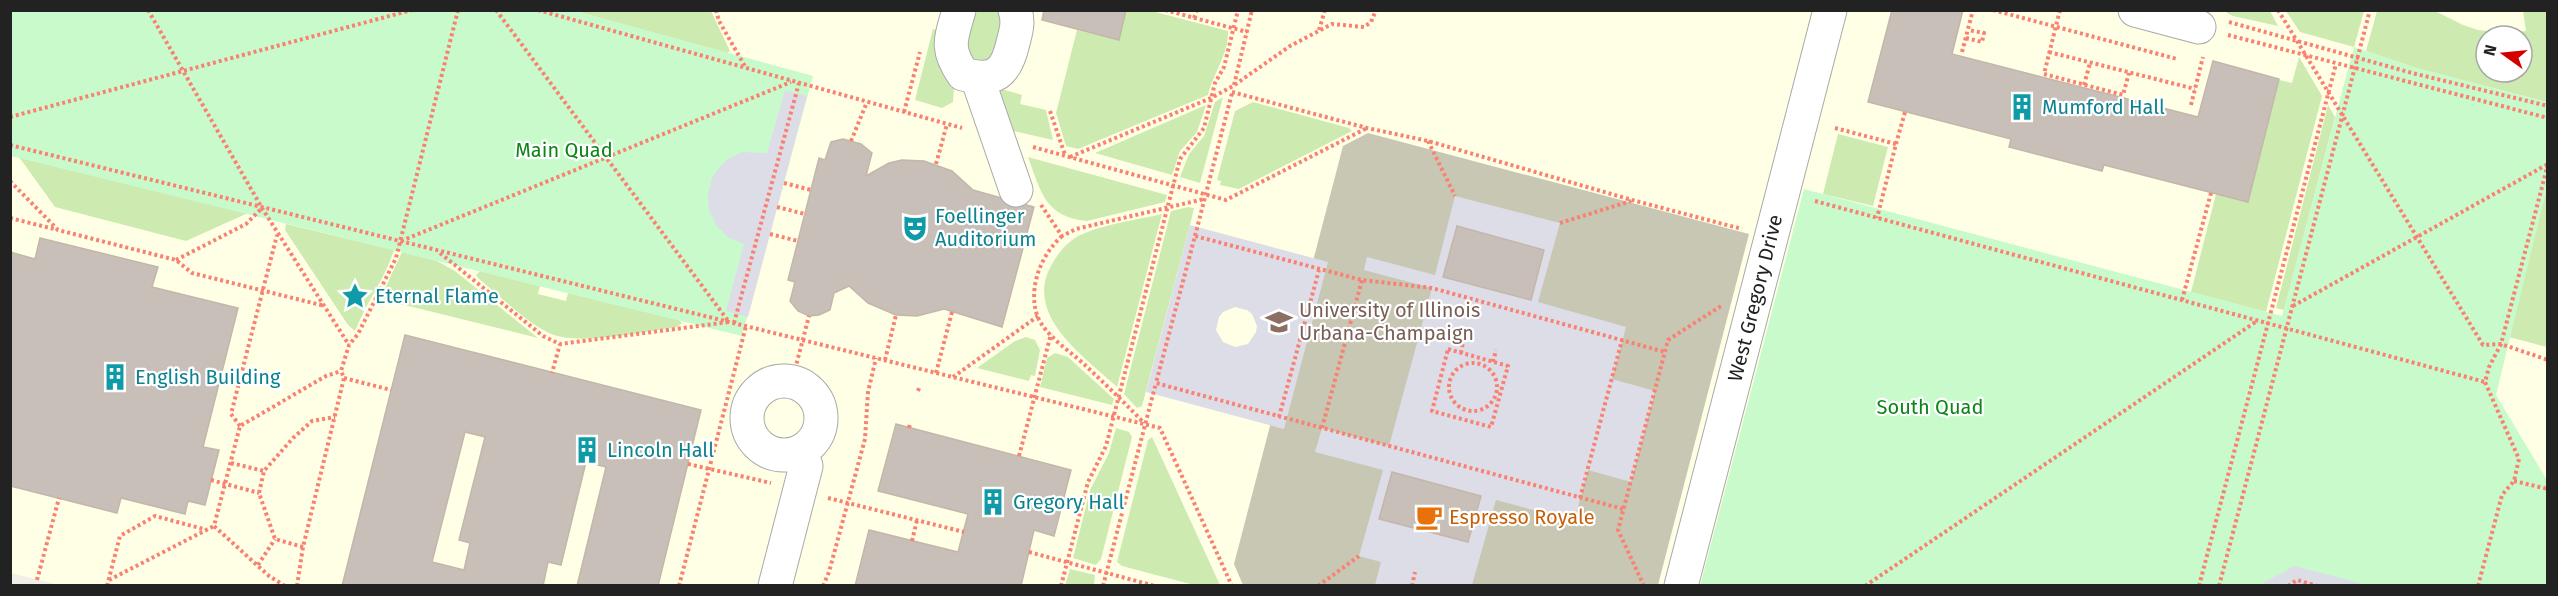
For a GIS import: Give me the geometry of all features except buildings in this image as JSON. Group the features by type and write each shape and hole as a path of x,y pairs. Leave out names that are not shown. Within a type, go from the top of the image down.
{"street":[{"path":"959,10 950,43 951,55 963,74 977,77 990,76 1003,70 1008,63 1018,22 1015,10"},
{"name":"West Gregory Drive","path":"1681,585 1830,10"},
{"path":"2135,10 2204,29"},
{"path":"977,77 1028,197"},
{"path":"781,380 792,381 812,393 818,402 821,414 817,436 801,451 786,456 764,450 749,432 746,421 752,398 760,389 781,380"},
{"path":"776,585 806,466 801,451"}],"path":[{"path":"148,10 278,235 326,306 349,345"},
{"path":"10,117 412,10"},
{"path":"297,585 303,547 344,378 341,371 349,345 358,334 390,272 400,242 458,10"},
{"path":"496,10 729,322"},
{"path":"538,10 947,124 936,164"},
{"path":"716,10 746,69"},
{"path":"1165,10 1247,32"},
{"path":"1194,18 1197,10"},
{"path":"1061,585 1089,482 1103,455 1183,153 1204,128 1215,83 1224,66 1238,10"},
{"path":"1103,585 1252,10"},
{"path":"1319,31 1325,10"},
{"path":"1067,157 1211,98 1233,86 1290,46 1332,24 1364,27 1371,22 1376,10"},
{"path":"1962,52 1973,10"},
{"path":"1993,10 2177,60"},
{"path":"2060,10 2044,74 2123,95 2129,73"},
{"path":"2278,10 2483,345 2501,344 2547,360"},
{"path":"2220,585 2370,10"},
{"path":"2191,105 2204,29 2214,18 2358,58 2547,106"},
{"path":"2204,29 2547,118"},
{"path":"1966,38 1982,42 1984,33 1968,30"},
{"path":"2049,52 2195,89"},
{"path":"2084,85 2090,63"},
{"path":"2199,585 2336,64"},
{"path":"400,242 792,81"},
{"path":"734,323 799,83"},
{"path":"1232,92 1366,128 1428,141 1742,229"},
{"path":"851,141 867,102"},
{"path":"1050,111 1067,157"},
{"path":"1877,218 1905,112"},
{"path":"1027,146 1205,197 1226,200 1366,128"},
{"path":"1834,128 1896,144"},
{"path":"1428,141 1455,196"},
{"path":"10,145 1160,428 1232,585"},
{"path":"2292,306 2547,164 2501,344 2489,367 2485,382 2519,459 2514,481 2502,495 2478,585"},
{"path":"10,181 58,230"},
{"path":"784,183 811,190"},
{"path":"2182,300 2211,193"},
{"path":"1028,197 1062,236"},
{"path":"1145,424 1051,334 1038,316 1034,299 1036,280 1051,246 1062,236 1076,230 1205,197"},
{"path":"1560,223 1632,200"},
{"path":"1815,201 2485,382"},
{"path":"777,207 805,214"},
{"path":"177,260 246,224 262,208"},
{"path":"10,218 177,260 192,273 326,306"},
{"path":"770,234 798,241"},
{"path":"240,426 231,414 278,235"},
{"path":"1194,236 1362,280 1432,288 1665,352"},
{"path":"437,251 543,336 560,344 729,322"},
{"path":"1279,417 1318,270"},
{"path":"1322,428 1362,280"},
{"path":"1644,585 1618,530 1668,340 1721,306"},
{"path":"936,373 952,312"},
{"path":"885,360 896,315"},
{"path":"792,381 809,316"},
{"path":"953,377 1038,316"},
{"path":"1864,585 2258,321"},
{"path":"679,585 746,326"},
{"path":"1019,456 1051,334"},
{"path":"1580,498 1623,340"},
{"path":"1461,353 1463,342"},
{"path":"552,373 560,344"},
{"path":"1448,349 1461,353 1508,366 1491,427 1432,411 1448,349"},
{"path":"1493,362 1496,350"},
{"path":"823,585 830,572 865,439 868,392 876,358"},
{"path":"1475,363 1489,369 1497,383 1494,398 1483,409 1476,411 1461,407 1451,395 1450,380 1454,372 1467,364 1475,363"},
{"path":"108,583 214,526 240,426 326,376 341,371"},
{"path":"344,378 392,390"},
{"path":"1156,383 1623,509"},
{"path":"275,539 259,493 264,471 293,438 312,421 335,417"},
{"path":"231,463 264,471"},
{"path":"688,464 964,532"},
{"path":"211,480 259,493"},
{"path":"2514,481 2547,489"},
{"path":"37,580 58,498"},
{"path":"108,583 120,536 155,516 207,530"},
{"path":"912,541 917,520"},
{"path":"214,526 258,565 285,585"},
{"path":"275,539 303,547"},
{"path":"258,565 275,539"},
{"path":"1029,552 1155,585"},
{"path":"1318,585 1359,556"},
{"path":"1412,585 1415,572"},
{"path":"2297,580 2300,585"},
{"path":"2288,585 2297,580 2317,585"}],"shaded area":[{"name":"University of Illinois Urbana-Champaign","path":"11,11 2547,11 2547,585 63,586 11,573"},
{"path":"785,90 807,96 748,317 726,311 744,244 728,237 716,225 709,210 708,194 712,178 728,159 743,152 767,153"},
{"path":"1368,133 1749,234 1658,585 1243,585 1234,564 1343,146"},
{"path":"1455,196 1560,223 1538,302 1626,327 1612,379 1655,391 1631,482 1588,470 1574,521 1496,500 1472,585 1375,585 1381,562 1359,556 1383,470 1315,452 1322,428 1389,446 1432,288 1364,270 1367,257 1435,275","holes":["1457,227 1544,250 1531,300 1444,277","1392,472 1481,496 1468,542 1380,519"]},
{"path":"1190,225 1328,262 1284,429 1146,392","holes":["1235,307 1252,314 1257,326 1248,344 1235,347 1223,342 1216,330 1219,317 1223,312"]},
{"path":"2294,566 2360,583 2362,585 2260,585"}],"green space":[{"path":"976,10 1000,10 1005,17 996,64 964,58 969,20"},
{"path":"1148,10 1228,31 1226,47 1208,95 1078,149 1066,146 1056,113 1077,30 1118,40 1126,11"},
{"name":"Main Quad","path":"11,11 575,11 813,76 742,336 11,156"},
{"path":"575,11 711,11 730,51 727,53"},
{"path":"2227,11 2270,11 2278,26 2233,16"},
{"path":"2286,11 2364,11 2354,47 2300,32"},
{"path":"2377,11 2435,11 2474,29 2474,83 2416,68 2366,51"},
{"path":"2523,11 2547,11 2547,102 2478,84 2534,84 2534,24 2525,24"},
{"path":"933,29 939,31 954,87 953,102 942,108 915,100"},
{"name":"South Quad","path":"2354,47 2416,68 2547,102 2547,187 2496,395 2547,480 2547,585 1700,586 1804,189 2282,316"},
{"path":"2299,57 2322,96 2266,312 2191,292 2216,194 2248,202 2279,80 2292,83"},
{"path":"1001,89 1022,95 1020,104 1046,110 1053,140 1009,130 993,92"},
{"path":"1223,97 1200,183 1180,177 1189,154 1204,136 1215,102"},
{"path":"1253,102 1349,128 1352,131 1239,189 1220,185 1221,181 1217,180 1235,111"},
{"path":"1206,105 1197,132 1180,151 1172,175 1095,153"},
{"path":"2328,105 2335,117 2284,310 2276,308"},
{"path":"1838,134 1888,147 1873,206 1823,194"},
{"path":"19,157 248,213 186,241 55,207"},
{"path":"1028,157 1167,195 1165,202 1087,221 1073,219 1053,208 1047,201 1041,192"},
{"path":"2547,187 2547,347 2509,337"},
{"path":"1194,208 1190,225 1142,406 1137,408 1124,394 1171,211"},
{"path":"1162,214 1117,387 1061,333 1045,301 1045,283 1058,254 1080,235"},
{"path":"286,224 394,250 386,271 355,331 348,325 285,230"},
{"path":"402,252 437,261 455,271 538,338 380,299"},
{"path":"480,271 540,286 538,294 566,301 568,293 679,320 682,323 677,327 612,337 576,339 561,337 549,333 522,316 479,279 476,275"},
{"path":"1026,337 1035,340 1040,350 1035,376 1031,375 1029,381 977,368 1015,341"},
{"path":"1055,353 1068,357 1114,399 1112,405 1040,387 1047,358"},
{"path":"1116,428 1129,432 1132,437 1101,559 1096,565 1073,558 1090,490 1109,453"},
{"path":"1152,437 1220,585 1194,585 1122,566 1117,562 1148,440"},
{"path":"1070,569 1095,575 1094,585 1065,585"}],"place":[{"name":"Mumford Hall","path":"2022,107"},
{"name":"Foellinger Auditorium","path":"915,228"},
{"name":"Eternal Flame","path":"355,296"},
{"name":"University of Illinois Urbana-Champaign","path":"1279,322"},
{"name":"English Building","path":"115,377"},
{"name":"Lincoln Hall","path":"587,450"},
{"name":"Gregory Hall","path":"993,502"},
{"name":"Espresso Royale","path":"1429,517"}]}
